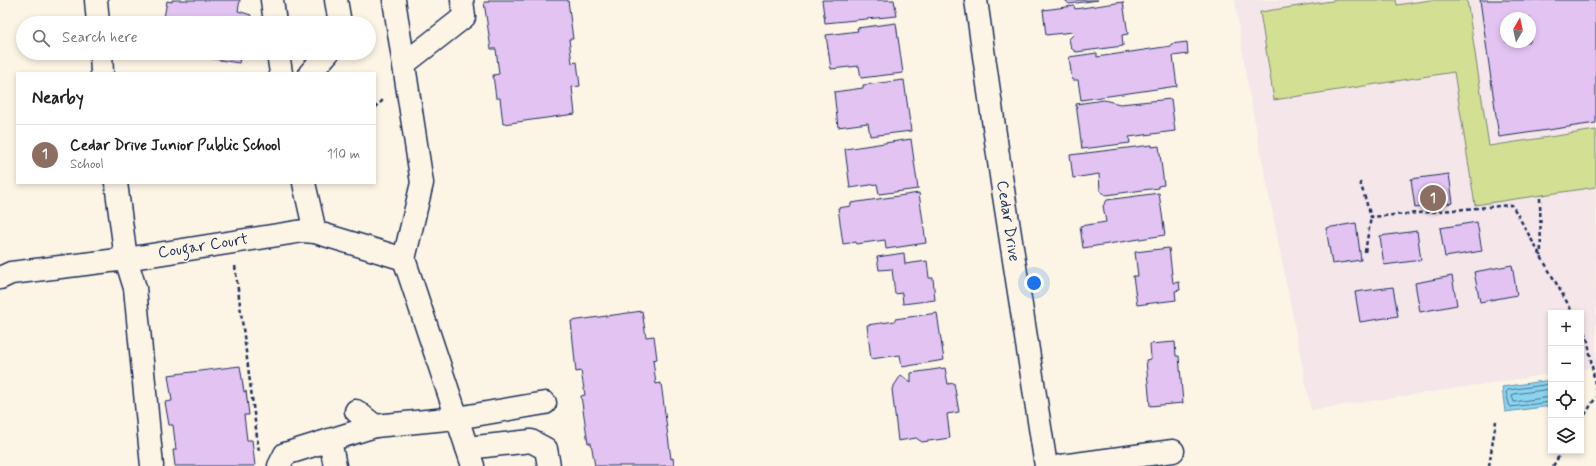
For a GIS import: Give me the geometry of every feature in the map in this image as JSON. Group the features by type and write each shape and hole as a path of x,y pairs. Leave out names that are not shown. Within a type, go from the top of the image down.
{"street":[{"path":"96,0 97,16"},
{"path":"272,0 274,16"},
{"path":"336,0 339,16"},
{"path":"394,0 422,183 404,259 470,457 531,441 546,449 549,466"},
{"path":"404,64 464,17 462,0"},
{"name":"Cedar Drive","path":"976,0 1002,184 1046,466"},
{"path":"101,60 102,72"},
{"path":"279,60 281,72"},
{"path":"311,72 322,60"},
{"path":"116,184 126,259 135,288 152,466"},
{"path":"304,184 315,232"},
{"name":"Cougar Court","path":"0,278 11,273 126,259 231,241 303,231 315,232 404,259"},
{"path":"269,462 285,454 375,426 457,418 545,403"},
{"path":"356,412 375,426"},
{"path":"330,440 335,466"},
{"path":"1061,466 1172,451"}],"path":[{"path":"1360,182 1370,218 1365,252"},
{"path":"1540,198 1541,256"},
{"path":"1370,218 1512,205 1572,310"},
{"path":"231,241 269,462"},
{"path":"1584,331 1587,336 1596,390"},
{"path":"1583,418 1596,397"},
{"path":"1489,466 1496,421"},
{"path":"1553,466 1560,454"}],"shaded area":[{"path":"1235,0 1596,0 1596,367 1584,369 1584,310 1548,310 1548,374 1311,410 1247,82"}],"green space":[{"path":"1338,0 1396,0 1397,5 1430,0 1467,0 1489,146 1596,130 1596,187 1475,205 1454,72 1274,100 1260,12"}],"water":[{"path":"1548,380 1548,406 1505,412 1502,387"}],"building":[{"path":"172,0 240,0 238,11 251,16 164,16 167,1 172,2"},
{"path":"489,0 568,0 573,39 569,39 572,63 577,62 580,86 572,87 575,114 503,124 500,98 496,98 493,75 499,74 496,49 491,49 484,2 489,2"},
{"path":"822,0 894,0 897,16 825,23"},
{"path":"1065,0 1098,0 1069,4"},
{"path":"1480,0 1596,0 1596,123 1499,137"},
{"path":"1123,2 1128,34 1122,35 1123,46 1076,52 1071,48 1069,39 1074,34 1073,32 1046,35 1043,10 1074,6 1075,9"},
{"path":"896,23 903,73 861,78 859,66 831,69 826,35 858,31 857,28"},
{"path":"1187,42 1188,54 1173,56 1177,86 1081,100 1078,80 1072,80 1069,57 1097,53 1097,57 1171,46 1171,44"},
{"path":"220,60 240,60 239,63"},
{"path":"904,80 911,131 870,136 868,123 838,127 834,92 863,88 863,85"},
{"path":"1171,99 1175,131 1129,137 1130,143 1082,149 1076,104 1104,100 1120,104"},
{"path":"911,139 918,189 879,194 877,184 850,188 845,149"},
{"path":"1152,145 1152,147 1159,146 1164,185 1158,186 1158,188 1106,195 1100,191 1099,174 1073,178 1070,155"},
{"path":"1449,174 1453,203 1415,208 1411,179"},
{"path":"919,193 926,243 886,249 885,240 856,244 856,242 843,244 838,208 851,206 851,203"},
{"path":"1159,193 1165,235 1083,248 1080,226 1106,222 1103,206 1107,200"},
{"path":"1477,222 1482,251 1445,257 1440,228"},
{"path":"1356,223 1361,260 1332,264 1326,228"},
{"path":"1417,231 1421,260 1384,265 1380,236"},
{"path":"1169,248 1173,283 1179,282 1180,290 1175,291 1176,300 1137,305 1133,276 1138,276 1135,252"},
{"path":"904,253 905,264 927,261 929,278 933,278 935,300 903,304 902,293 895,294 892,269 879,270 877,257"},
{"path":"1512,265 1517,295 1480,302 1474,272"},
{"path":"1452,276 1457,305 1420,312 1415,283"},
{"path":"1393,287 1398,316 1360,322 1355,292"},
{"path":"642,311 646,337 654,336 657,359 653,360 656,384 661,383 671,459 673,458 674,466 595,466 591,443 588,443 581,396 585,395 581,371 576,372 571,321"},
{"path":"937,313 944,360 902,367 900,355 871,359 867,325"},
{"path":"1175,342 1176,356 1179,356 1183,403 1150,406 1146,360 1151,359 1150,344"},
{"path":"240,366 244,392 246,391 249,415 244,415 247,440 252,440 255,466 175,466 173,450 176,450 173,425 169,425 165,402 172,401 168,375"},
{"path":"945,368 948,384 954,383 959,412 947,414 950,438 922,442 916,438 898,441 892,389 901,375 911,383 911,373"}],"place":[{"name":"Cedar Drive Junior Public School","path":"1433,198"}]}
